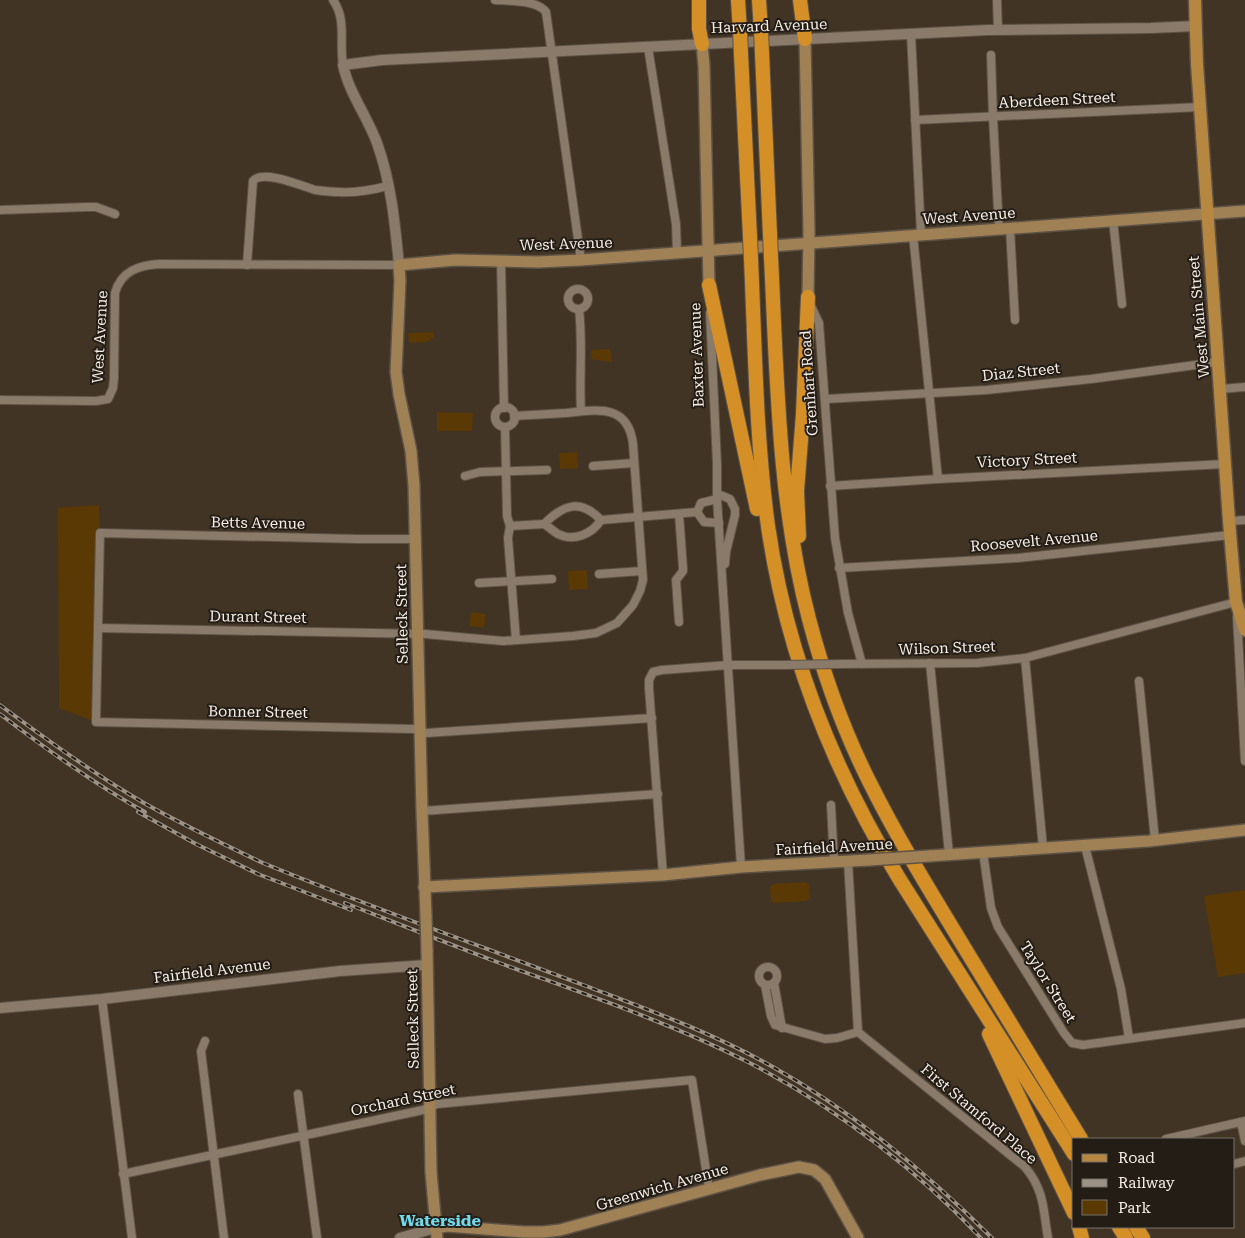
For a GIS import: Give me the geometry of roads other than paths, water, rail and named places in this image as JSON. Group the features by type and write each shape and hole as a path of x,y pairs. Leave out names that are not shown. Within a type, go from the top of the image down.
{"highway":[{"path":"699,0 699,29 702,44"},
{"path":"738,0 762,477 772,552 789,627"},
{"path":"759,0 783,471 789,521 803,594 816,643 840,714 877,798 923,878 1081,1138"},
{"path":"800,0 805,40"},
{"path":"709,285 763,541 821,723 851,793 887,859 1072,1151"},
{"path":"803,594 797,492 803,414 808,297"},
{"path":"955,966 1010,1076 1072,1209"}],"main road":[{"name":"West Main Street","path":"1195,0 1200,107 1230,535 1236,602 1245,630"},
{"name":"Grenhart Road","path":"805,40 809,242 808,297"},
{"name":"Baxter Avenue","path":"702,44 709,285"},
{"name":"West Avenue","path":"399,265 455,260 546,262 581,260 917,234 1245,212"},
{"name":"Selleck Street","path":"399,265 396,372 414,472 427,950 429,1107 436,1233"},
{"name":"Fairfield Avenue","path":"424,887 663,874 741,867 1085,846 1245,830"},
{"name":"Greenwich Avenue","path":"436,1233 446,1226 524,1232 553,1231 788,1168 799,1167 810,1168 820,1174 827,1182 858,1238"}],"street":[{"path":"495,0 537,3 542,7 548,22 581,260"},
{"path":"997,0 998,30"},
{"name":"Selleck Street","path":"336,1 342,21 343,65 348,84 376,140 393,209 399,265"},
{"name":"Harvard Avenue","path":"343,65 382,60 998,30 1196,26"},
{"path":"911,34 917,234 938,479"},
{"path":"648,47 676,224 678,253"},
{"path":"991,56 993,117 1014,320"},
{"name":"Aberdeen Street","path":"915,120 1200,107"},
{"path":"247,265 253,181 258,177 295,182 316,190 340,193 362,192 388,186"},
{"path":"0,210 96,207 115,214"},
{"path":"1114,220 1122,304"},
{"path":"502,260 504,408"},
{"name":"West Avenue","path":"0,400 96,401 108,399 113,388 114,378 117,286 124,276 136,269 148,265 399,265"},
{"name":"Baxter Avenue","path":"709,285 717,497 741,867"},
{"name":"Grenhart Road","path":"808,297 819,323 826,400 834,538 848,613 862,664"},
{"path":"579,309 582,351 581,411"},
{"name":"Diaz Street","path":"826,400 986,390 1218,362"},
{"path":"1221,389 1245,387"},
{"path":"504,408 513,412 514,416 512,424 505,427 497,424 495,416 497,411 504,408"},
{"path":"514,416 604,410 615,414 623,420 632,436 642,572 599,574"},
{"path":"505,427 507,516 510,526 508,538 516,640"},
{"path":"593,466 634,463"},
{"name":"Victory Street","path":"830,486 1225,464"},
{"path":"465,476 480,472 548,470"},
{"path":"698,512 702,503 717,497 730,499 735,509 726,552 724,588"},
{"path":"544,524 557,512 571,507 586,509 601,520 698,512"},
{"path":"698,512 704,522 719,523"},
{"path":"678,622 676,580 683,571 679,514"},
{"path":"510,526 544,524 558,534 574,537 588,533 601,520"},
{"path":"1229,521 1245,520"},
{"name":"Betts Avenue","path":"98,628 100,533 415,539"},
{"name":"Roosevelt Avenue","path":"839,568 1018,558 1230,535"},
{"name":"Durant Street","path":"98,628 418,634 480,640 516,640 573,636 603,631 623,618 633,605 640,591 642,572"},
{"path":"479,583 552,579"},
{"path":"1236,602 1245,761"},
{"name":"Wilson Street","path":"652,718 649,680 653,672 662,670 729,665 977,663 1024,658 1236,602"},
{"name":"Bonner Street","path":"98,628 96,722 414,729 426,733 652,718"},
{"path":"1239,668 1245,648"},
{"path":"1024,658 1043,848"},
{"path":"930,663 948,854"},
{"path":"1139,681 1155,840"},
{"path":"652,718 663,874"},
{"path":"422,811 658,794"},
{"path":"831,805 834,862"},
{"path":"1085,846 1121,989 1129,1038"},
{"name":"Taylor Street","path":"983,852 991,908 998,927 1068,1040 1079,1045 1245,1023"},
{"path":"782,1028 774,983 777,978 776,972 772,967 766,966 761,969 759,975 760,981 765,985 770,1016 775,1024 782,1028 825,1039 837,1038 858,1032 848,861"},
{"name":"Fairfield Avenue","path":"0,1008 102,999 340,971 427,965"},
{"path":"765,985 774,983"},
{"path":"102,999 132,1238"},
{"name":"First Stamford Place","path":"858,1032 1025,1167 1043,1198 1048,1238"},
{"path":"205,1041 201,1051 224,1238"},
{"name":"Orchard Street","path":"123,1174 437,1104 692,1080 709,1189"},
{"path":"298,1094 317,1238"},
{"path":"1171,1138 1243,1122 1245,1141"},
{"path":"400,1238 436,1233"}],"railway":[{"path":"0,705 70,756 125,792 173,819 263,863 657,1013 727,1043 773,1067 833,1104 888,1145 941,1190 992,1238"},
{"path":"0,714 71,766 145,812"},
{"path":"138,812 196,844 258,874 351,910"},
{"path":"345,903 478,955 654,1020 746,1061 810,1098 871,1140 928,1187 981,1238"}],"district":[{"name":"Waterside","path":"440,1220"}]}
